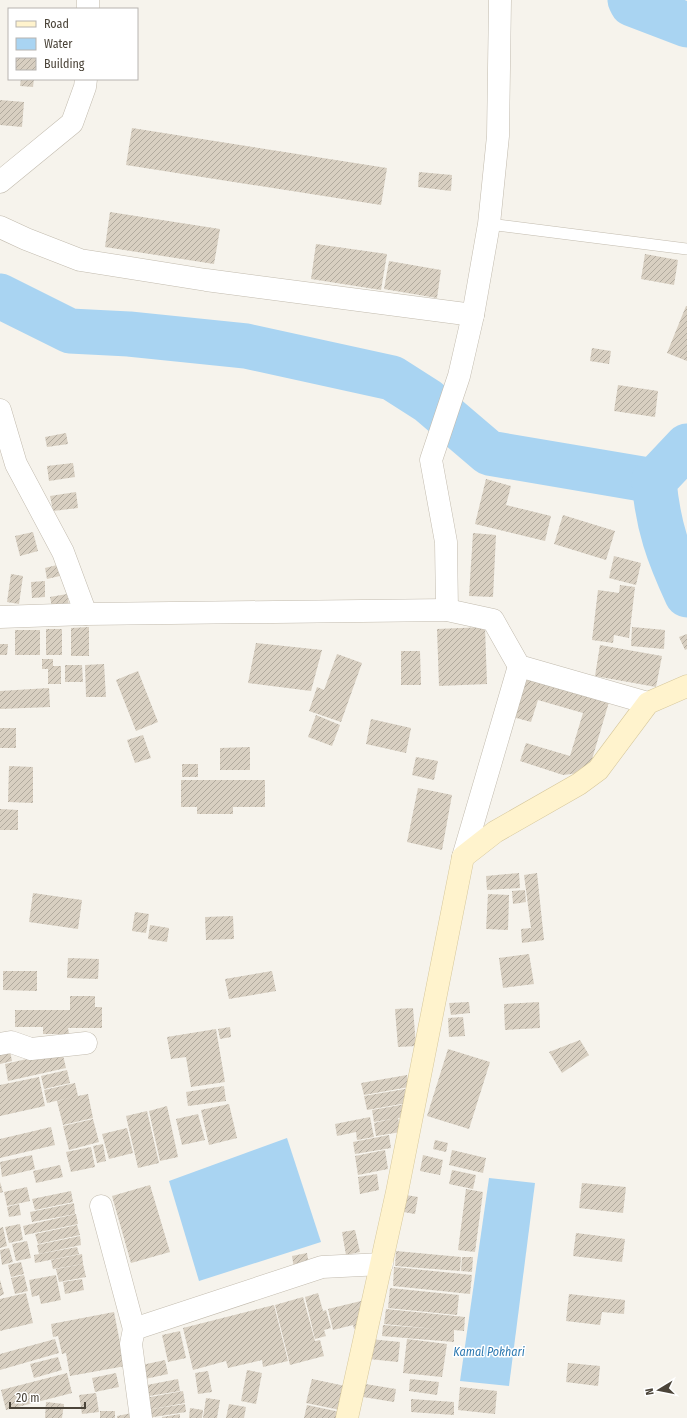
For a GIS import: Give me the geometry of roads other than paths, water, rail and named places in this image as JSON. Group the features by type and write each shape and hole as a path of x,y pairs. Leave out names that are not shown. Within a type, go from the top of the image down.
{"main road":[{"path":"347,1418 382,1264 463,857 495,832 579,784 598,770 648,703 687,686"}],"street":[{"path":"447,610 446,542 431,460 458,376 473,315 489,224 498,136 500,0"},
{"path":"0,182 72,123 85,87 86,80"},
{"path":"0,227 26,240 80,260 206,280 473,315"},
{"path":"0,410 16,464 63,552 86,614"},
{"path":"0,617 86,614 447,610 493,620 518,666 463,857"},
{"path":"518,666 648,703"},
{"path":"0,1044 11,1042 31,1049 86,1043"},
{"path":"101,1206 134,1329 131,1344 141,1418"},
{"path":"134,1329 322,1267 382,1264"}],"lane":[{"path":"489,224 687,249"}],"water":[{"path":"287,1138 321,1242 199,1281 169,1181"},
{"name":"Kamal Pokhari","path":"489,1178 535,1183 509,1386 460,1381"}],"waterway":[{"path":"630,0 632,4 687,25"},
{"path":"0,296 70,331 129,334 246,346 392,378 428,401 489,453 654,481"},
{"path":"687,446 654,481 658,512 665,540 674,566 687,595"}]}
